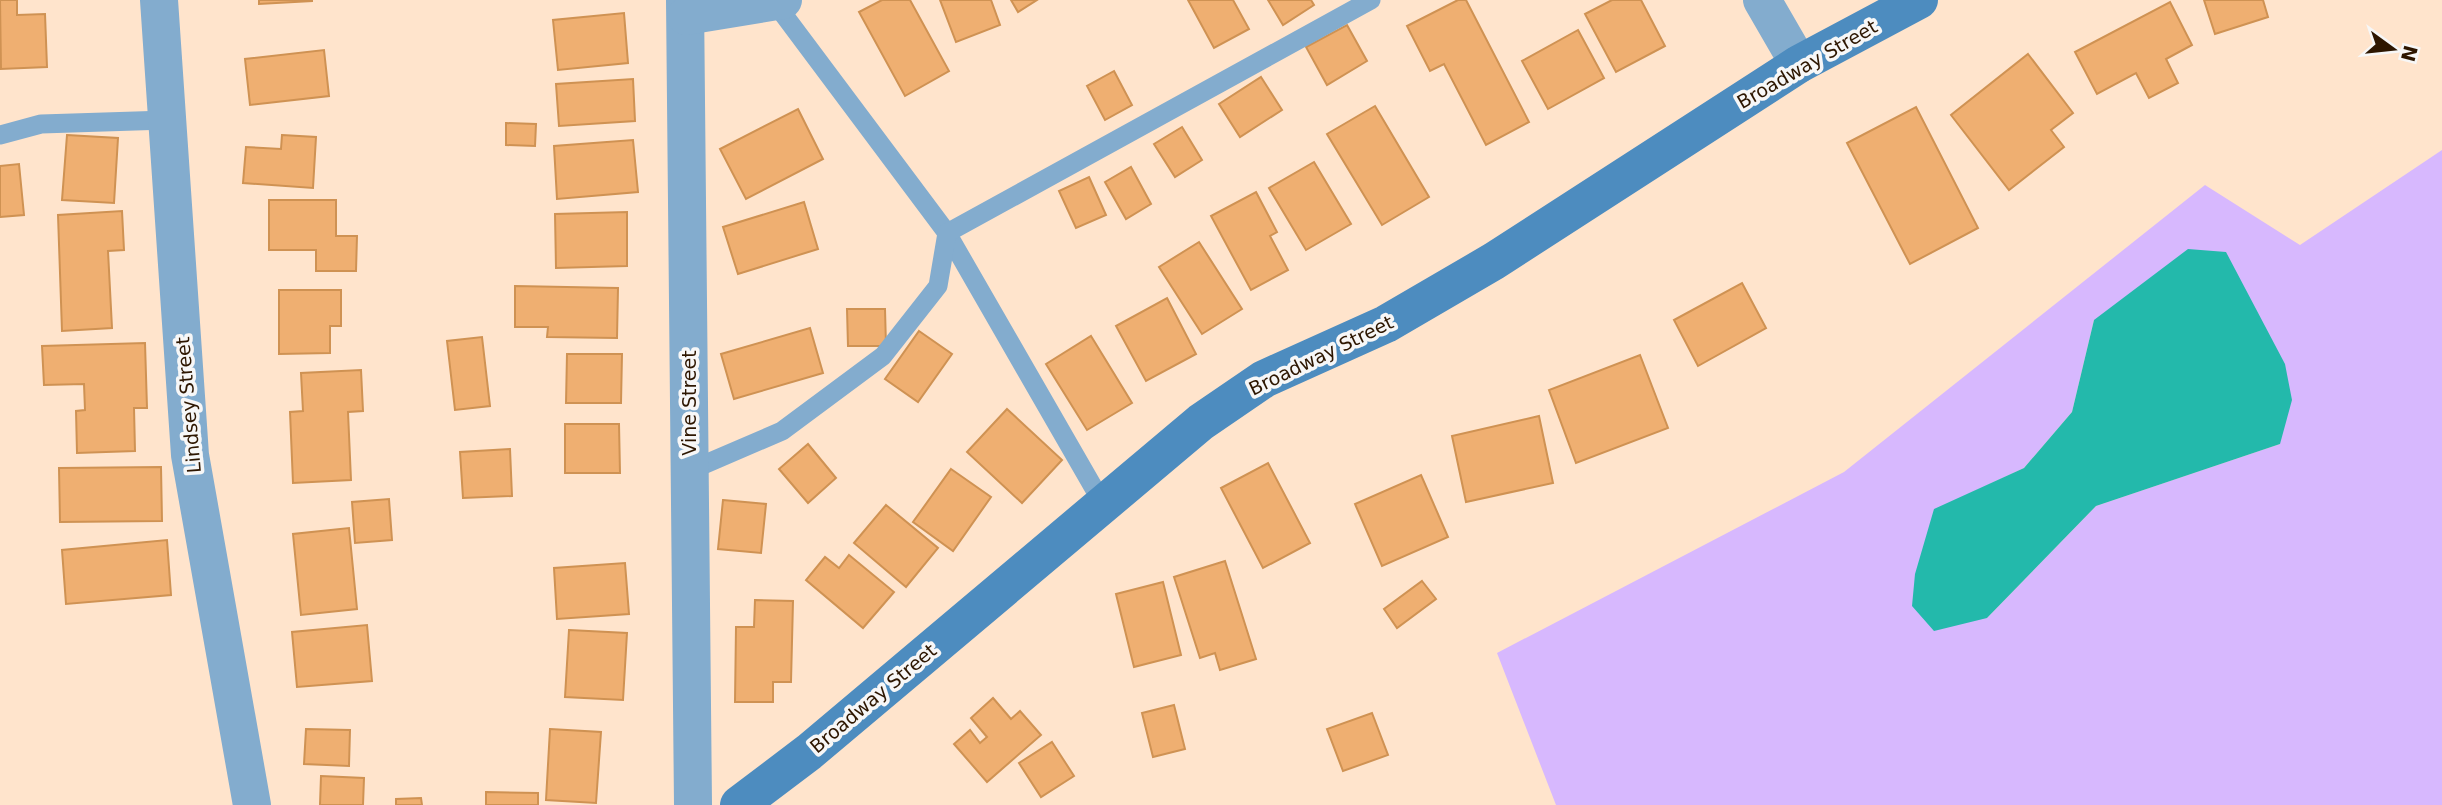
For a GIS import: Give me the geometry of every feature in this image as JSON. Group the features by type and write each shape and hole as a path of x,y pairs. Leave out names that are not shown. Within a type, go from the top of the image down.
{"main road":[{"name":"Broadway Street","path":"739,805 809,752 1201,422 1264,379 1387,324 1494,261 1799,64 1919,0"}],"street":[{"name":"Lindsey Street","path":"159,0 190,455 252,805"},
{"path":"1762,0 1799,64"},
{"path":"686,8 779,1"},
{"name":"Vine Street","path":"686,8 692,805"}],"lane":[{"path":"947,233 1371,0"},
{"path":"779,1 947,233 1103,504"},
{"path":"0,135 41,124 167,120"},
{"path":"690,471 782,431 883,355 938,286 947,233"}],"shaded area":[{"path":"2442,150 2442,805 1556,805 1497,653 1844,472 2205,185 2300,245","holes":["2094,320 2280,444 2096,506 1987,618 1934,510 2024,468 2072,412"]}],"water":[{"path":"2188,249 2226,252 2285,364 2292,400 2280,444 2096,506 1987,618 1934,631 1912,606 1915,574 1934,509 2024,468 2072,412 2094,320"}],"building":[{"path":"0,0 17,0 17,15 45,14 47,67 1,69"},
{"path":"259,0 312,0 312,1 259,4"},
{"path":"882,0 910,0 949,71 905,96 859,12"},
{"path":"940,0 991,0 1000,25 956,42"},
{"path":"1011,0 1037,0 1018,12"},
{"path":"1188,0 1233,0 1249,29 1214,48"},
{"path":"1268,0 1311,0 1314,5 1283,25"},
{"path":"1458,0 1466,0 1529,122 1486,145 1444,64 1430,71 1407,26"},
{"path":"1612,0 1641,0 1665,46 1616,72 1585,14"},
{"path":"2204,0 2263,0 2268,17 2215,34"},
{"path":"2170,2 2192,45 2166,59 2178,83 2149,98 2136,73 2097,94 2075,52"},
{"path":"624,13 628,63 558,70 553,20"},
{"path":"1347,25 1367,61 1327,85 1306,47"},
{"path":"1578,30 1604,78 1548,109 1522,61"},
{"path":"324,50 329,96 250,105 245,59"},
{"path":"2028,54 2073,113 2051,130 2064,147 2009,190 1951,115"},
{"path":"1114,71 1132,105 1105,120 1087,86"},
{"path":"1261,77 1282,110 1240,137 1219,104"},
{"path":"633,79 635,121 559,126 556,84"},
{"path":"1375,106 1429,197 1382,225 1327,134"},
{"path":"1916,107 1978,228 1910,264 1847,143"},
{"path":"798,109 823,159 746,199 720,149"},
{"path":"506,123 536,124 535,146 506,145"},
{"path":"1182,127 1202,160 1175,177 1154,144"},
{"path":"67,135 118,138 114,203 62,200"},
{"path":"282,135 316,137 313,188 243,183 246,147 281,149"},
{"path":"633,140 638,192 557,199 554,146"},
{"path":"1314,162 1351,224 1306,250 1269,188"},
{"path":"19,164 24,215 0,217 0,166"},
{"path":"1131,167 1151,204 1126,219 1105,182"},
{"path":"1089,177 1106,215 1076,228 1059,191"},
{"path":"1256,192 1277,232 1270,236 1288,270 1251,290 1211,216"},
{"path":"269,200 336,200 336,236 357,236 356,271 316,271 316,250 269,250"},
{"path":"804,202 818,249 738,274 723,227"},
{"path":"122,211 124,250 108,251 112,328 62,331 58,215"},
{"path":"627,212 627,266 556,268 555,214"},
{"path":"1199,242 1242,309 1202,334 1159,267"},
{"path":"1742,283 1766,328 1698,366 1674,320"},
{"path":"515,286 618,288 617,338 547,337 548,327 515,327"},
{"path":"279,290 341,290 341,326 330,326 330,353 279,354"},
{"path":"1167,298 1196,354 1146,381 1116,326"},
{"path":"847,309 885,309 886,346 848,346"},
{"path":"810,328 823,373 734,399 721,354"},
{"path":"919,331 952,354 918,402 885,379"},
{"path":"1091,336 1132,403 1087,430 1046,364"},
{"path":"482,337 490,406 455,410 447,341"},
{"path":"145,343 147,408 134,408 135,451 77,453 76,411 85,410 84,384 44,385 42,346"},
{"path":"567,354 622,354 621,403 566,403"},
{"path":"1640,355 1668,428 1576,463 1549,390"},
{"path":"361,370 363,411 348,412 351,480 293,483 290,412 303,411 301,373"},
{"path":"1007,409 1062,460 1022,503 967,452"},
{"path":"1539,416 1553,483 1466,502 1452,436"},
{"path":"565,424 619,424 620,473 565,473"},
{"path":"808,444 836,478 808,503 779,469"},
{"path":"510,449 512,496 463,498 460,452"},
{"path":"1268,463 1310,543 1263,568 1221,488"},
{"path":"161,467 162,521 60,522 59,468"},
{"path":"951,469 991,497 953,551 913,522"},
{"path":"1421,475 1448,537 1382,566 1355,504"},
{"path":"389,499 392,540 355,543 352,502"},
{"path":"723,500 766,504 761,553 718,549"},
{"path":"886,505 938,548 906,587 854,543"},
{"path":"349,528 357,609 301,615 293,534"},
{"path":"167,540 171,595 66,604 62,550"},
{"path":"849,555 894,592 863,628 806,580 825,557 839,568"},
{"path":"1225,561 1256,659 1220,670 1215,653 1200,658 1174,577"},
{"path":"625,563 629,614 557,619 554,568"},
{"path":"1422,581 1436,599 1397,628 1384,609"},
{"path":"1163,582 1181,655 1134,667 1116,594"},
{"path":"755,600 793,601 791,682 773,682 773,702 735,702 736,627 754,627"},
{"path":"367,625 372,681 297,687 292,632"},
{"path":"569,630 627,633 623,700 565,697"},
{"path":"993,698 1011,719 1020,711 1041,735 987,782 954,744 970,730 980,743 987,737 971,718"},
{"path":"1174,705 1185,749 1153,757 1142,713"},
{"path":"1372,713 1388,755 1343,771 1327,729"},
{"path":"306,729 350,730 349,766 304,764"},
{"path":"550,729 601,732 596,803 546,800"},
{"path":"1052,742 1074,776 1041,797 1019,763"},
{"path":"321,776 364,778 363,805 320,805"},
{"path":"486,792 538,793 538,805 486,805"},
{"path":"421,798 422,805 396,805 396,799"}]}
